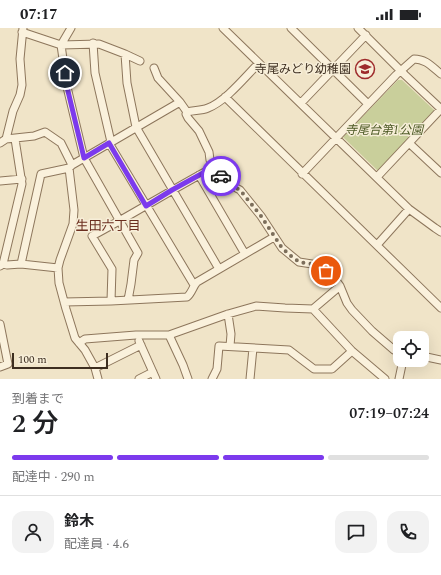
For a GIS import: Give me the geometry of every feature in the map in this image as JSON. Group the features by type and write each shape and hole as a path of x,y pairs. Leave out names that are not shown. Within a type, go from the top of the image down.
{"street":[{"path":"71,28 61,45 67,87 84,158 138,253 134,260 128,300"},
{"path":"223,28 377,177 409,210 441,232"},
{"path":"291,28 368,104"},
{"path":"358,28 441,109 377,177"},
{"path":"98,379 95,368 85,350 75,338 59,283 58,268 73,224 74,210 70,166 61,143 45,132 34,136 3,141 20,95 22,85 20,59 23,30 61,45 99,44 140,61"},
{"path":"301,103 366,35"},
{"path":"93,44 94,73 110,142 146,206 194,285"},
{"path":"125,54 127,83 136,127 219,269"},
{"path":"302,174 400,70 414,59 425,61 441,74"},
{"path":"187,112 202,110 210,107 224,97 259,63"},
{"path":"154,68 158,78 180,102 187,112 186,114 188,118 199,131 209,152 210,160 225,182 240,190 261,216 282,248 299,262 312,264 332,275 340,286 352,310 372,331 393,349"},
{"path":"224,97 441,308"},
{"path":"21,264 41,174 70,166 180,102"},
{"path":"15,139 22,184 2,265 21,264 58,268"},
{"path":"410,143 441,173"},
{"path":"111,301 112,269 92,236 120,222 172,190 214,167"},
{"path":"199,175 245,254"},
{"path":"0,181 22,180"},
{"path":"377,245 409,210"},
{"path":"64,302 187,297 197,282 274,237"},
{"path":"79,343 86,339 136,335 169,335 228,314 256,306 313,309 340,286"},
{"path":"313,309 352,351 385,379"},
{"path":"228,314 230,346"},
{"path":"0,324 8,364 0,367"},
{"path":"136,335 154,375 139,379"},
{"path":"169,335 188,379"},
{"path":"95,368 140,345"},
{"path":"212,379 217,369 219,346 289,350 314,370 332,369 352,351"},
{"path":"250,379 253,348"},
{"path":"429,357 441,360"},
{"path":"399,379 402,367"}],"green space":[{"name":"寺尾台第1公園","path":"398,80 402,80 434,110 434,113 379,170 377,170 343,137"}],"way so far":[{"path":"221,176 225,182 240,190 261,216 282,248 299,262 312,264 326,271"}],"place":[{"name":"寺尾みどり幼稚園","path":"365,69"}],"district":[{"name":"生田六丁目","path":"108,226"}],"route":[{"path":"65,73 84,158 109,143 146,206 214,167 221,176"}]}
